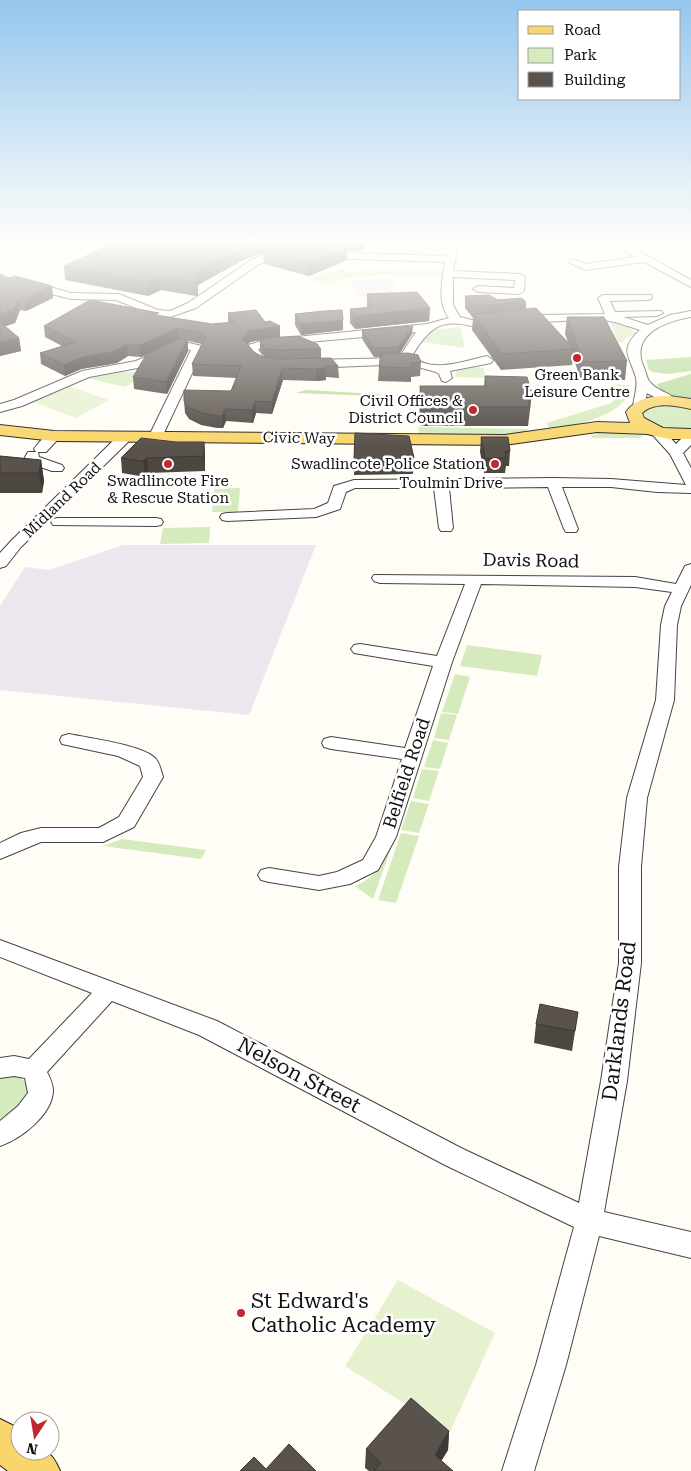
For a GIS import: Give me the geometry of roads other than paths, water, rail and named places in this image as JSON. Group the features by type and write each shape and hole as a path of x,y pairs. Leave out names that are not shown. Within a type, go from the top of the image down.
{"main road":[{"name":"Civic Way","path":"597,427 654,402 671,401 691,404"},
{"path":"636,409 636,420 654,431"},
{"name":"Civic Way","path":"0,430 54,436 505,440 597,427 691,436"},
{"path":"0,1439 40,1471"}],"street":[{"path":"153,310 165,314 183,310"},
{"path":"449,310 450,314 456,320"},
{"path":"607,310 609,316"},
{"path":"274,364 261,362 252,352 252,347 266,343 428,327 456,320 472,323 657,313"},
{"path":"671,401 654,392 642,381 632,350 637,340 648,329 672,318 691,314"},
{"path":"609,316 648,329"},
{"path":"409,360 406,356 418,336 428,327"},
{"path":"0,408 18,403 86,374 139,364 180,344 198,348 156,436"},
{"path":"297,365 409,360 443,374 487,360"},
{"path":"636,409 642,381"},
{"path":"654,431 667,440 676,452 691,482"},
{"path":"54,436 32,459 57,468"},
{"name":"Midland Road","path":"0,563 16,544 125,436"},
{"path":"676,452 691,436"},
{"path":"553,482 571,529"},
{"name":"Toulmin Drive","path":"227,517 316,514 335,506 339,489 354,484 553,482 611,483 657,488 691,489"},
{"path":"441,483 446,528"},
{"path":"58,522 156,522"},
{"path":"0,542 16,544"},
{"name":"Darklands Road","path":"518,1471 551,1365 589,1221 614,1081 630,963 630,867 638,798 661,718 668,678 669,625 673,606 691,568"},
{"name":"Davis Road","path":"380,578 635,582 680,589"},
{"name":"Belfield Road","path":"269,875 319,883 342,879 371,865 386,837 443,662 473,585 472,580"},
{"path":"360,649 443,662"},
{"path":"0,852 28,838 41,835 102,835 127,822 153,777 149,762 135,754 69,740"},
{"path":"331,743 412,755"},
{"name":"Nelson Street","path":"0,948 208,1028 454,1157 589,1221 691,1245"},
{"path":"34,1070 109,989"},
{"path":"0,1068 14,1066 34,1070"},
{"path":"0,1135 28,1113 39,1098 41,1086 34,1070"}],"place":[{"name":"Green Bank Leisure Centre","path":"577,358"},
{"name":"Civil Offices & District Council","path":"473,410"},
{"name":"Swadlincote Fire & Rescue Station","path":"168,464"},
{"name":"Swadlincote Police Station","path":"495,464"},
{"name":"St Edward's Catholic Academy","path":"241,1313"}]}
